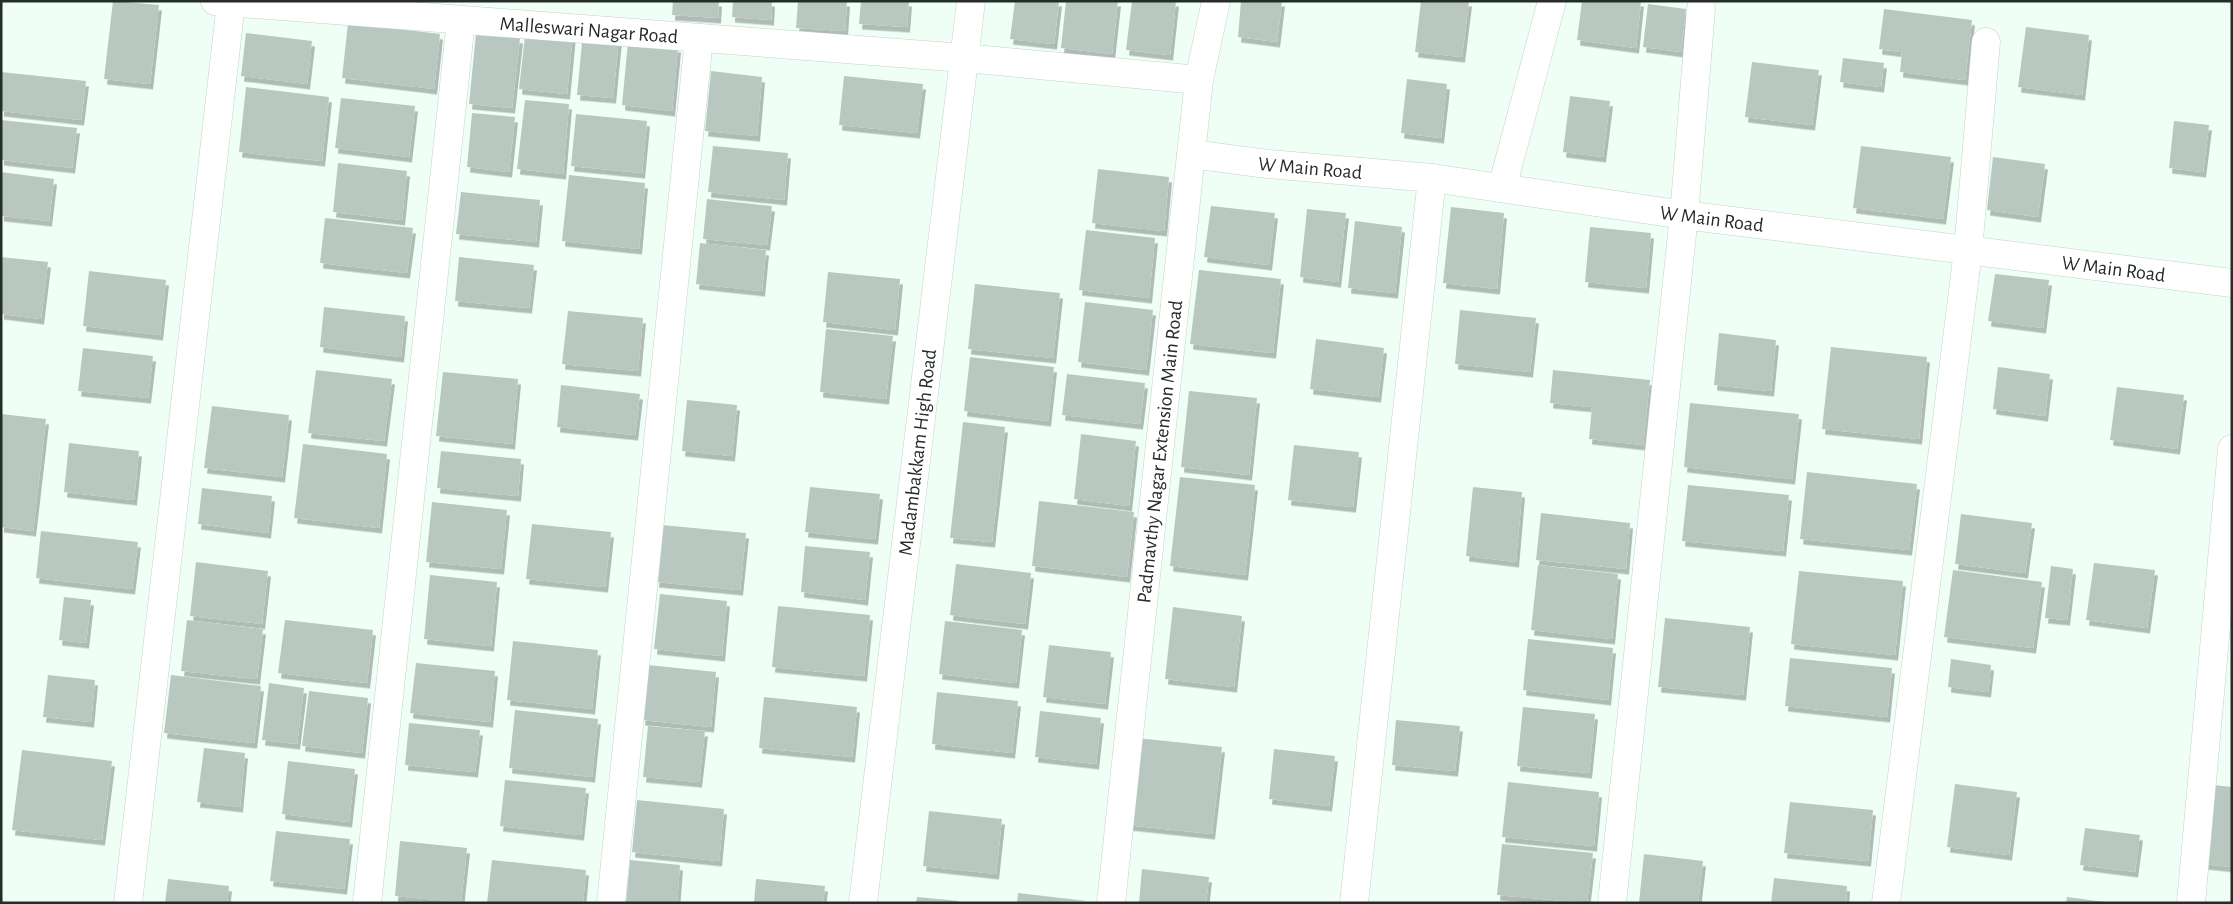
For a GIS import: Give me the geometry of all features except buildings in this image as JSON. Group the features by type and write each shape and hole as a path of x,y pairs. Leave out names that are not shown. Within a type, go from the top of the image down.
{"street":[{"name":"Madambakkam High Road","path":"862,903 971,1"},
{"name":"Padmavthy Nagar Extension Main Road","path":"1112,903 1199,80 1216,1"},
{"path":"1502,188 1552,1"},
{"name":"Malleswari Nagar Road","path":"223,2 964,58 1199,80"},
{"path":"128,903 223,2"},
{"path":"1612,903 1684,215 1701,9"},
{"path":"367,903 461,20"},
{"path":"611,903 699,38"},
{"path":"1886,903 1968,250 1986,42"},
{"name":"W Main Road","path":"1191,154 1268,164 1432,178 1684,215 2232,283"},
{"path":"1354,903 1432,178"},
{"path":"2191,903 2232,449"}]}
